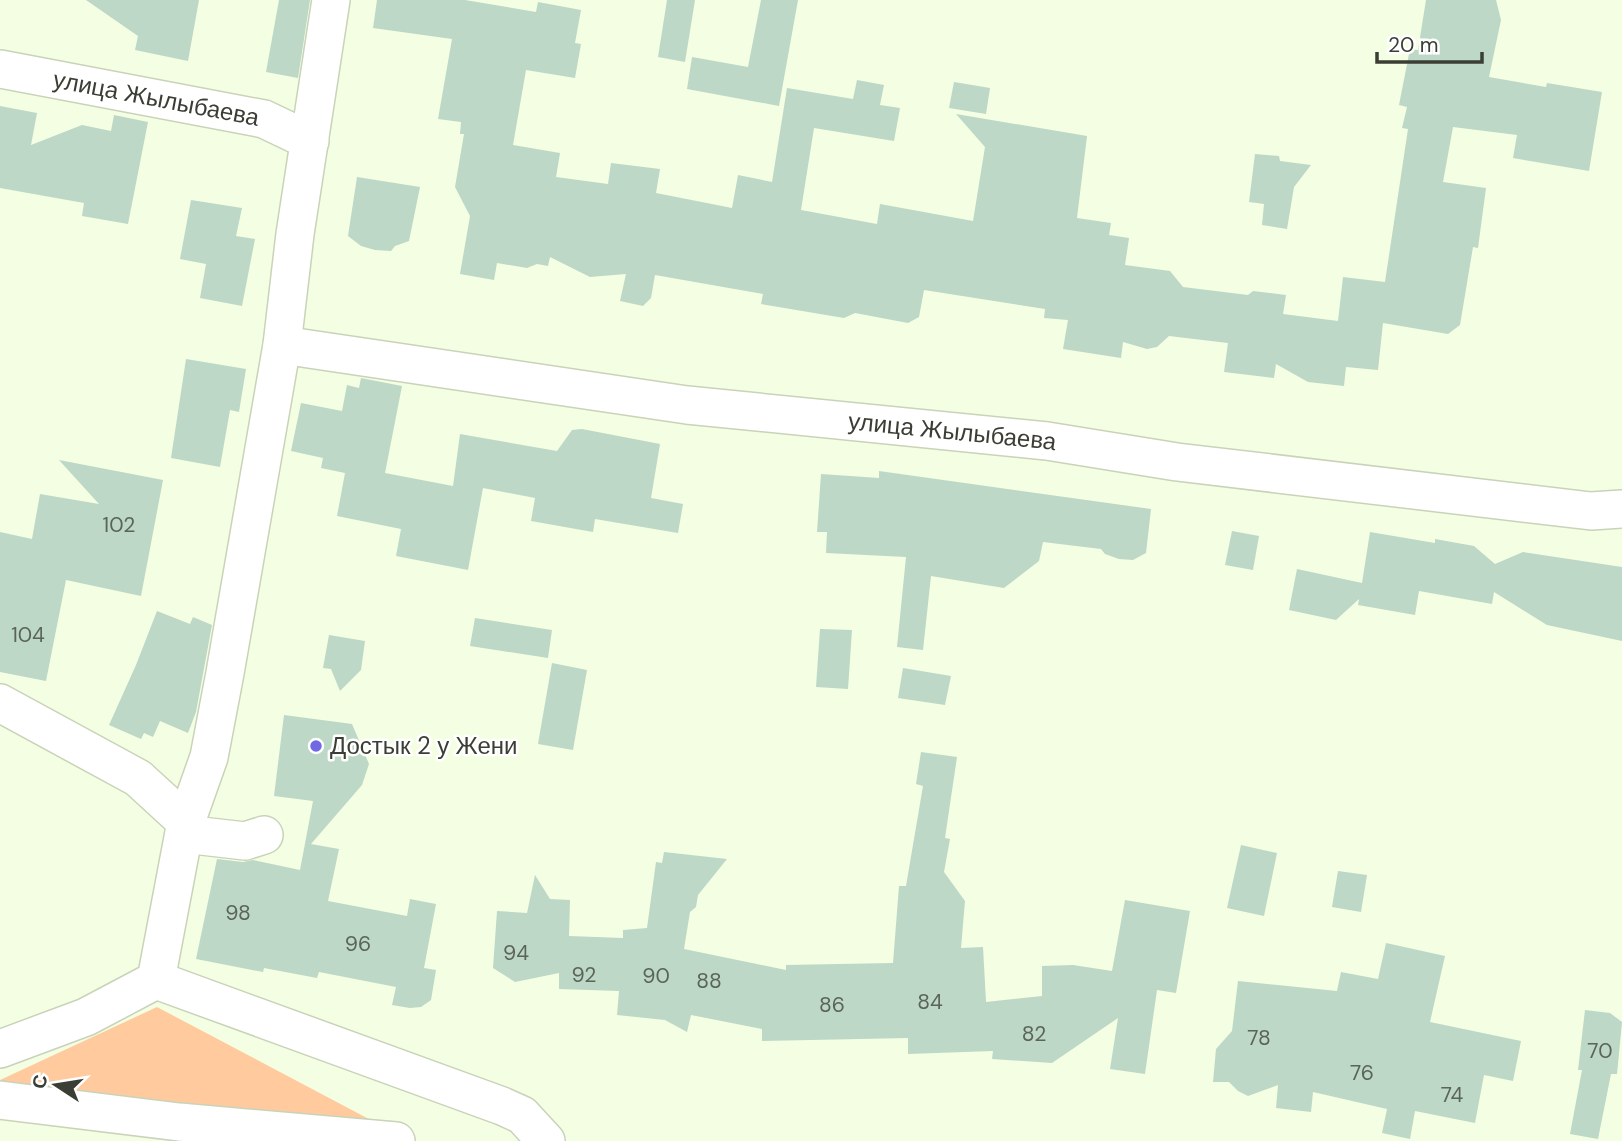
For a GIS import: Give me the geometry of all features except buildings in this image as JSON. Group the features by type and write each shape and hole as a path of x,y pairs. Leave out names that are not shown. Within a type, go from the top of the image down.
{"street":[{"path":"156,980 185,828 209,757 282,345 295,234 331,0"},
{"name":"улица Жылыбаева","path":"0,69 264,119 310,141"},
{"name":"улица Жылыбаева","path":"282,345 687,405 1047,442 1177,462 1382,484 1591,511 1622,509"},
{"path":"0,703 138,778 185,828 245,841 264,835"},
{"path":"0,1049 86,1017 156,980 502,1106 522,1115 546,1141"},
{"path":"0,1100 179,1122 396,1141"}],"shaded area":[{"path":"157,1007 384,1127 0,1086 0,1080"}],"place":[{"name":"Достык 2 у Жени","path":"316,746"}]}
